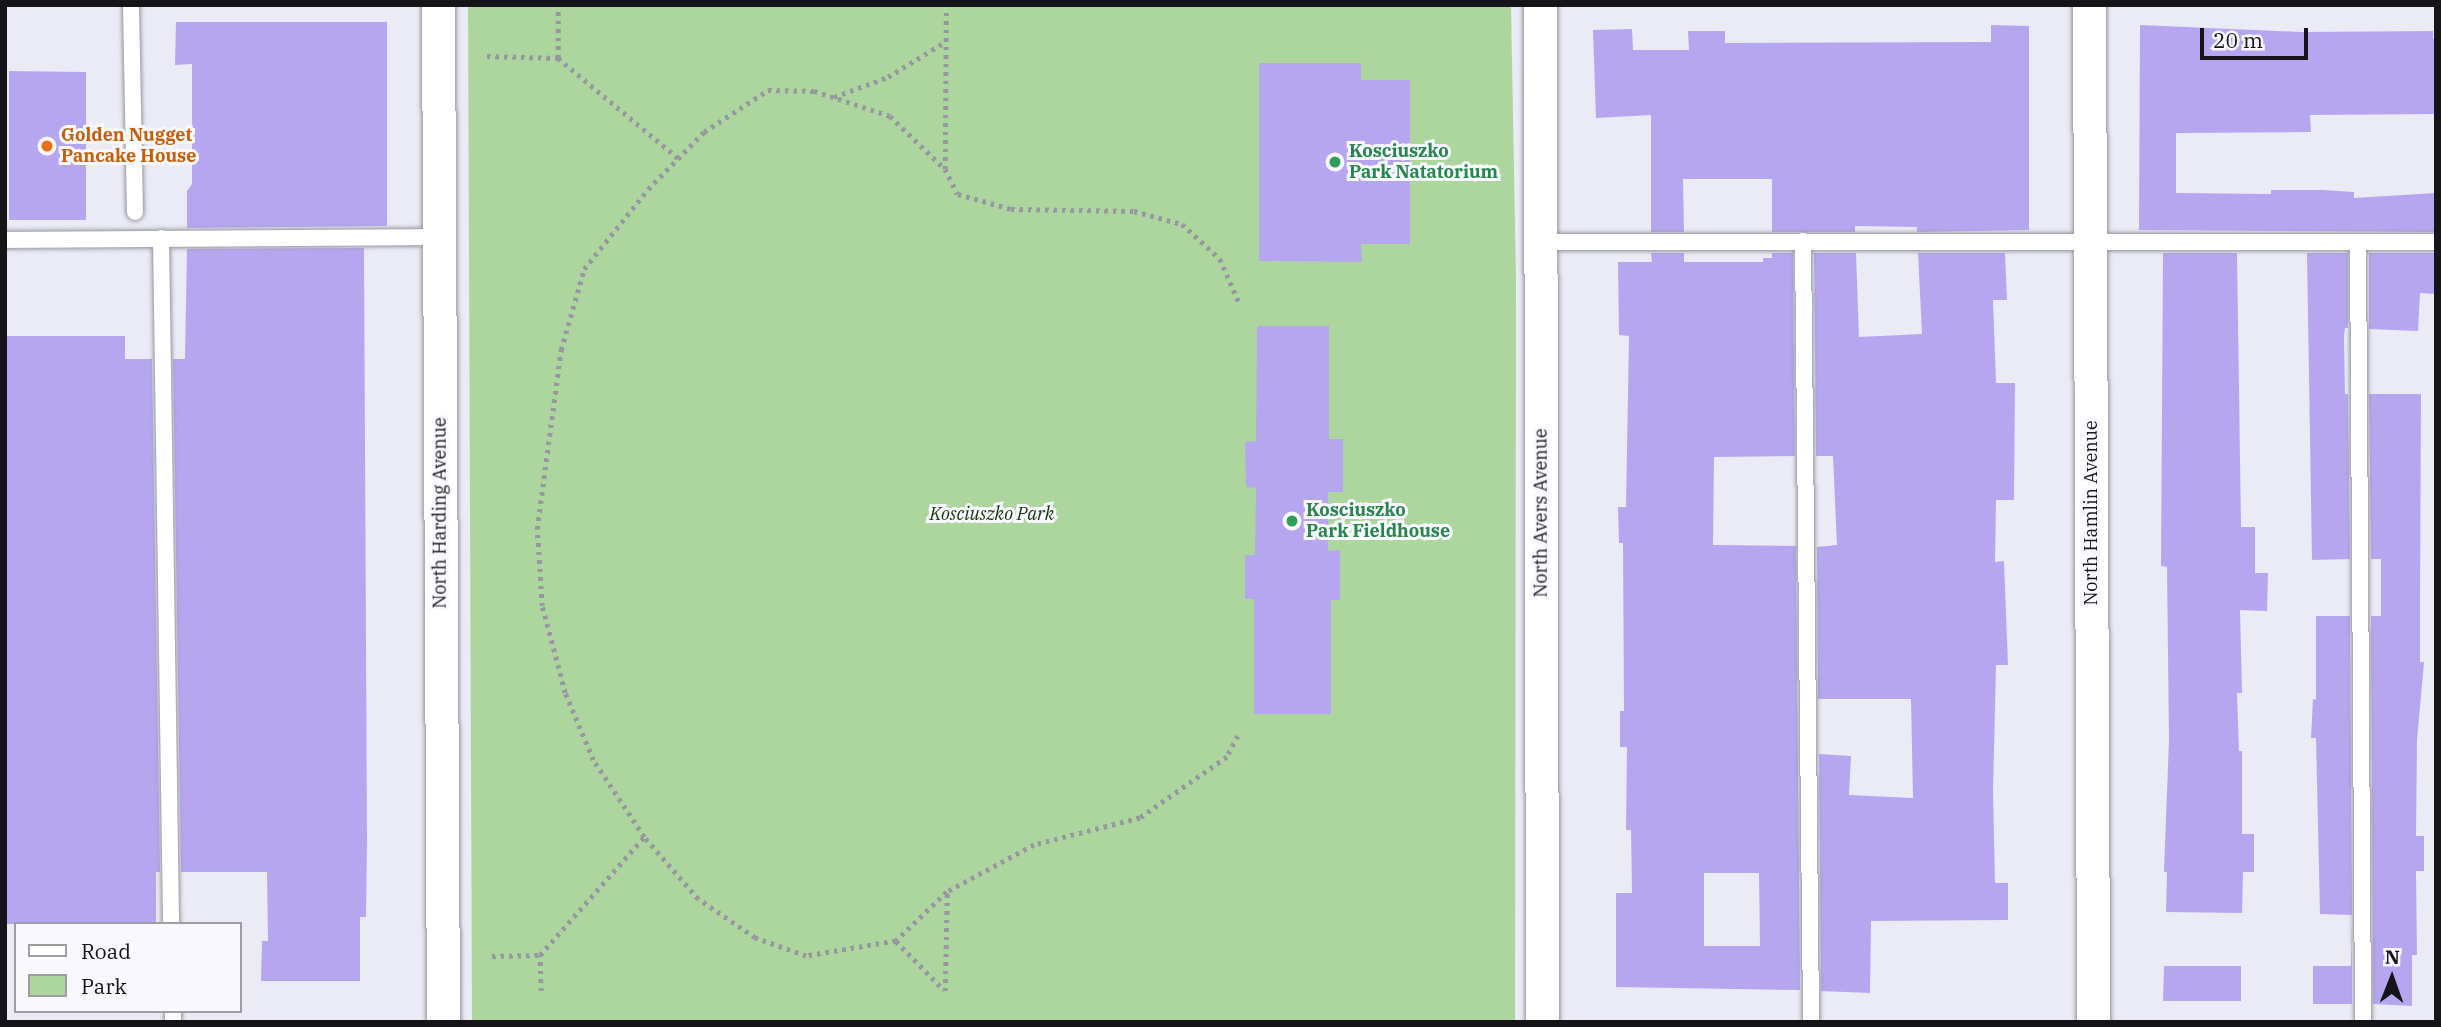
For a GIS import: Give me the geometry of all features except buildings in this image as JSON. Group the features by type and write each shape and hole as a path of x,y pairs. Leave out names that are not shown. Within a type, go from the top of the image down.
{"street":[{"name":"North Harding Avenue","path":"438,5 443,1022"},
{"name":"North Avers Avenue","path":"1540,5 1542,1022"},
{"name":"North Hamlin Avenue","path":"2089,5 2092,1022"}],"lane":[{"path":"131,5 135,212"},
{"path":"5,240 439,237"},
{"path":"161,238 172,922"},
{"path":"1803,241 1811,1022"},
{"path":"1539,242 2436,242"},
{"path":"2358,242 2363,1022"}],"path":[{"path":"558,8 558,58"},
{"path":"945,169 946,10"},
{"path":"834,97 888,76 946,41"},
{"path":"487,56 558,58 678,158"},
{"path":"1238,736 1227,757 1140,818 1034,845 947,892 896,941 806,956 755,938 698,899 644,837 593,760 565,693 542,606 537,529 561,350 584,269 648,189 704,132 768,90 814,91 890,116 945,169 958,194 1011,209 1134,211 1182,224 1220,259 1239,302"},
{"path":"541,992 540,956 644,837"},
{"path":"896,941 944,991 947,892"},
{"path":"492,956 540,956"}],"green space":[{"name":"Kosciuszko Park","path":"468,5 1511,5 1516,280 1515,1022 472,1022"}],"place":[{"name":"Golden Nugget Pancake House","path":"47,146"},
{"name":"Kosciuszko Park Natatorium","path":"1335,162"},
{"name":"Kosciuszko Park Fieldhouse","path":"1292,521"}]}
